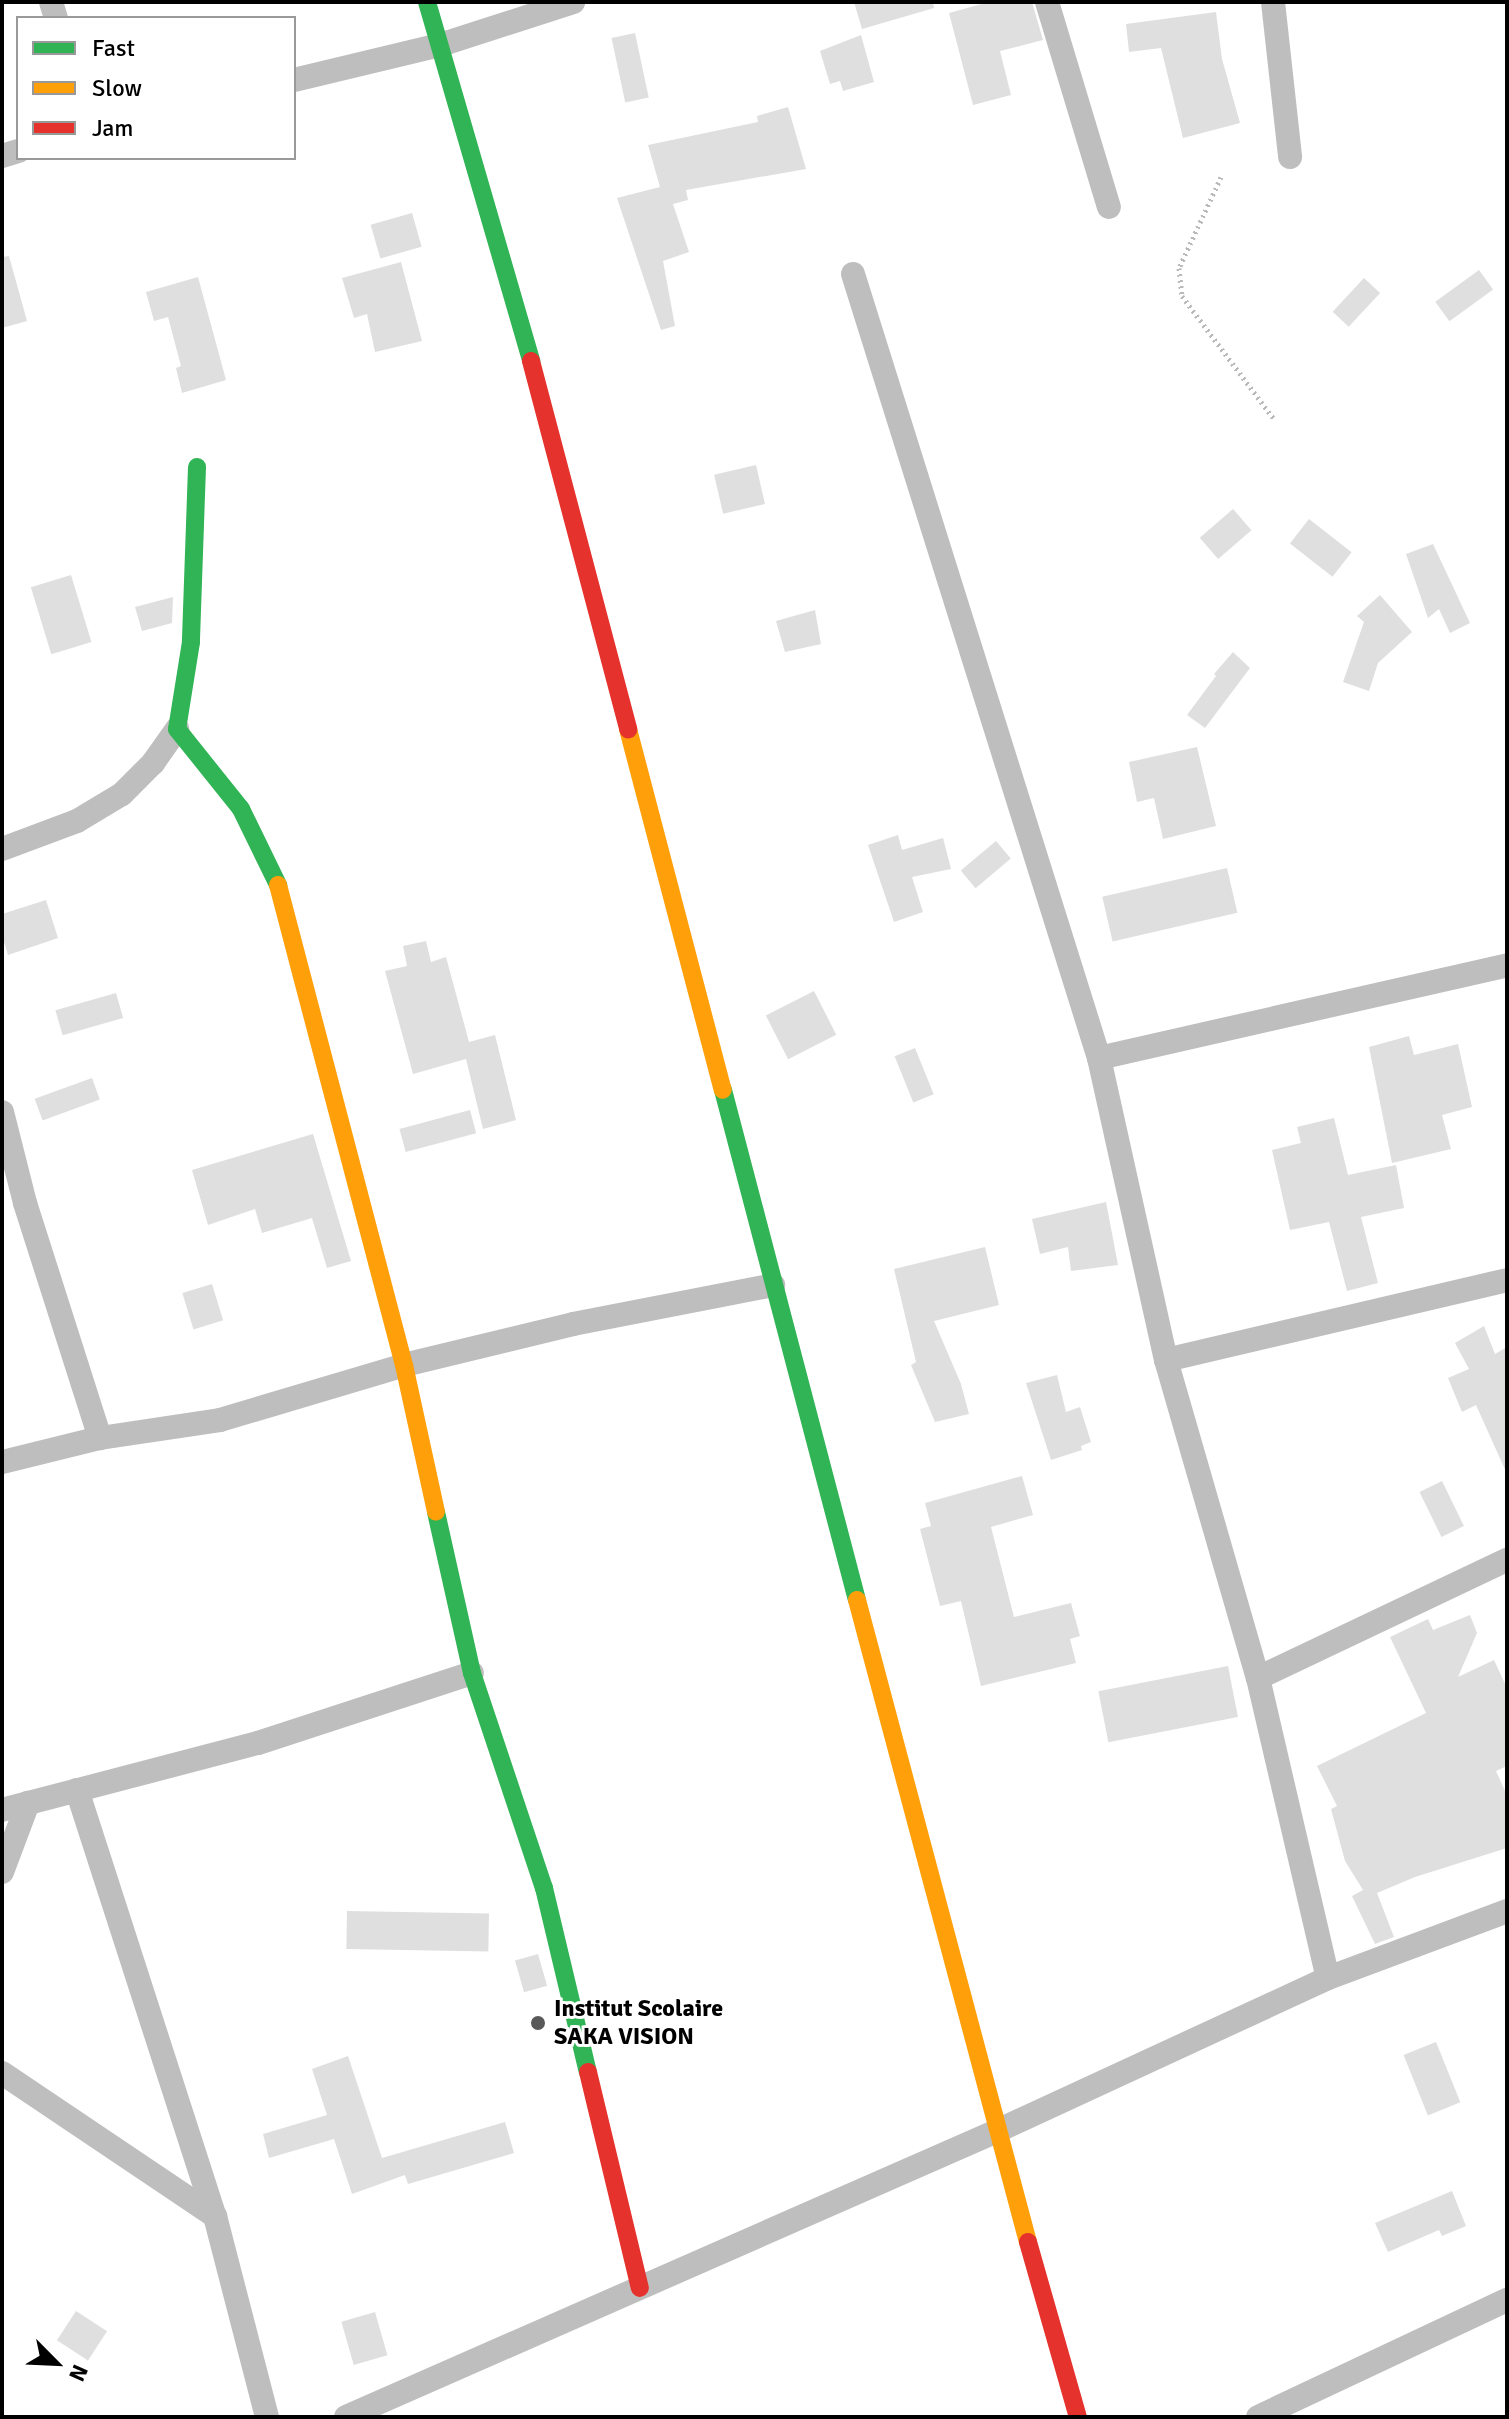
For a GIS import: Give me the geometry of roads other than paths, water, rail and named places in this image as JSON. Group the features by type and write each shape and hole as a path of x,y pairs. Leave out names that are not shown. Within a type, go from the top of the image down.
{"street":[{"path":"427,2 535,375 997,2131 1078,2417"},
{"path":"296,80 440,45 573,2"},
{"path":"1047,2 1109,207"},
{"path":"1273,2 1290,157"},
{"path":"853,274 1099,1058 1166,1360 1258,1678 1328,1978"},
{"path":"2,849 77,821 122,794 153,763 177,729 191,642 197,467"},
{"path":"177,729 241,809 277,880 404,1365 472,1673 544,1888 640,2288"},
{"path":"1099,1058 1507,965"},
{"path":"2,1112 14,1202 100,1438"},
{"path":"1166,1360 1507,1280"},
{"path":"2,1462 100,1438 220,1420 404,1365 584,1322 773,1285"},
{"path":"1258,1678 1507,1560"},
{"path":"2,1810 258,1743 472,1673"},
{"path":"77,1790 215,2216 267,2417"},
{"path":"2,1872 28,1803"},
{"path":"346,2417 997,2131 1328,1978 1507,1911"},
{"path":"2,2073 215,2216"},
{"path":"1258,2417 1507,2300"}],"place":[{"name":"Institut Scolaire SAKA VISION","path":"538,2023"}]}
